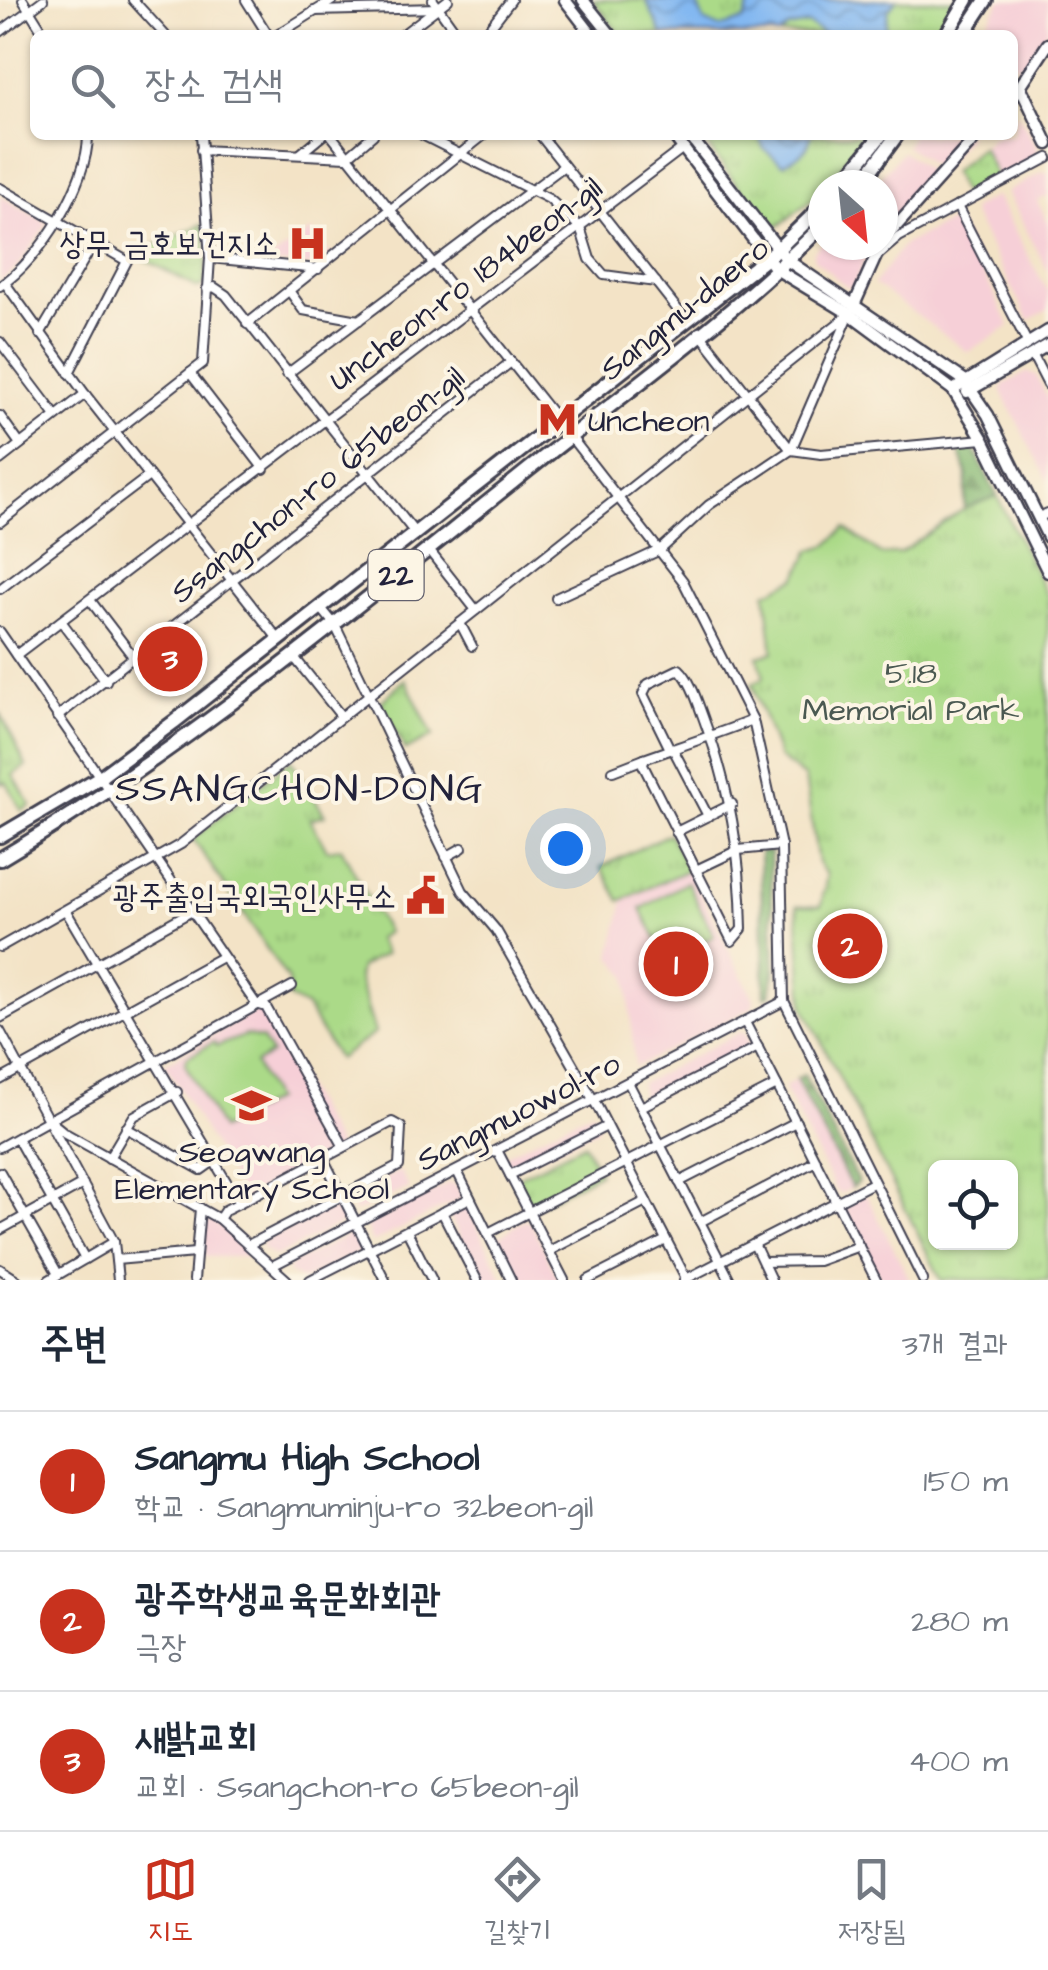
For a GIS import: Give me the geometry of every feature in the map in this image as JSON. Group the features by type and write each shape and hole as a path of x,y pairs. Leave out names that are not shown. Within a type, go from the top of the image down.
{"main road":[{"path":"949,30 968,0"},
{"path":"966,30 986,0"},
{"path":"853,170 877,140"},
{"path":"871,170 893,140"},
{"name":"Sangmu-daero","path":"0,859 110,792 294,658 699,332 777,258 808,222"},
{"name":"Sangmu-daero","path":"0,836 100,777 685,320 808,236"}],"street":[{"path":"23,0 42,30"},
{"path":"0,32 44,0"},
{"path":"133,0 160,30"},
{"path":"246,0 265,30"},
{"path":"285,30 332,0"},
{"path":"314,11 436,4 448,0"},
{"path":"488,30 511,0"},
{"path":"565,0 588,30"},
{"path":"583,0 607,30"},
{"path":"409,30 436,4"},
{"path":"436,4 454,30"},
{"path":"423,30 424,19"},
{"path":"1018,91 1048,44"},
{"path":"1018,95 1048,144"},
{"path":"87,140 81,176 56,220 29,263 3,284 84,394 280,640"},
{"path":"0,522 203,362 210,258 201,140"},
{"path":"300,154 317,140"},
{"path":"334,140 558,421"},
{"path":"201,150 347,158 367,140"},
{"path":"434,140 518,179 530,191 549,199 580,227 594,265 604,274 656,282"},
{"path":"247,324 478,140"},
{"path":"544,140 685,320"},
{"path":"677,140 777,258 967,385 1044,515 1048,536"},
{"path":"693,140 777,258"},
{"path":"898,225 974,140"},
{"name":"Uncheon-ro 184beon-gil","path":"16,655 683,148"},
{"path":"898,238 1048,158"},
{"path":"287,374 564,166"},
{"path":"0,188 128,262 69,373"},
{"path":"957,206 1027,342"},
{"path":"40,334 94,243"},
{"path":"210,258 318,269"},
{"path":"556,598 660,550 709,505 791,450 874,260"},
{"path":"206,289 221,290 415,533"},
{"path":"290,292 303,310 359,320"},
{"path":"852,308 956,394 984,439 1048,572"},
{"path":"0,947 158,860 621,498 852,308"},
{"path":"956,394 1048,331"},
{"path":"699,332 791,450 822,454 984,439"},
{"path":"0,342 56,416"},
{"path":"967,385 1048,345"},
{"path":"1032,354 1048,385"},
{"name":"Ssangchon-ro 65beon-gil","path":"57,717 370,477 511,362"},
{"path":"190,373 264,468"},
{"path":"0,460 84,394"},
{"path":"0,416 20,444"},
{"path":"570,436 621,498 692,597 753,720 776,807 781,846 784,1001 923,1280"},
{"path":"0,588 148,476"},
{"path":"428,550 476,610"},
{"path":"90,600 135,659"},
{"path":"321,608 335,625 468,900 496,930 627,1162 686,1280 874,1183"},
{"path":"62,621 106,682"},
{"path":"460,622 472,646"},
{"path":"0,632 222,957 256,1004 266,1007 344,1148"},
{"path":"294,658 341,716"},
{"path":"644,759 648,780 732,941 742,928 732,804 696,698 678,670 648,684 642,694 708,816"},
{"path":"612,771 753,720"},
{"path":"676,832 732,804"},
{"path":"696,870 738,850 781,846"},
{"path":"446,856 462,848"},
{"path":"66,910 149,1055 158,1060 177,1092 239,1203"},
{"path":"0,1018 192,911"},
{"path":"0,1080 222,957"},
{"path":"0,1148 292,986"},
{"name":"Sangmuowol-ro","path":"274,1265 784,1001"},
{"path":"745,1022 876,1280"},
{"path":"0,1031 114,1242 118,1280"},
{"path":"641,1107 758,1047"},
{"path":"628,1082 730,1280"},
{"path":"488,1234 777,1085"},
{"path":"110,1158 134,1116 177,1092"},
{"path":"49,1120 219,1219 288,1280"},
{"path":"219,1219 224,1210 392,1122 401,1127 398,1166 250,1244"},
{"path":"679,1182 796,1122"},
{"path":"510,1175 607,1126"},
{"path":"126,1128 201,1170 215,1160"},
{"path":"17,1138 85,1258"},
{"path":"497,1150 564,1280"},
{"path":"323,1158 385,1280"},
{"path":"700,1222 816,1161"},
{"path":"456,1171 512,1280"},
{"path":"0,1172 54,1277 114,1242"},
{"path":"0,1230 83,1184"},
{"path":"310,1280 470,1198"},
{"path":"548,1250 646,1201"},
{"path":"194,1280 200,1208"},
{"path":"442,1212 477,1280"},
{"path":"407,1231 432,1280"},
{"path":"588,1280 666,1240"},
{"path":"754,1244 771,1280"},
{"path":"763,1262 818,1260 859,1246"},
{"path":"116,1260 196,1253"},
{"path":"333,1268 339,1280"},
{"path":"0,1269 17,1280"}],"shaded area":[{"path":"1001,0 1048,0 1048,29 1026,69 1018,65 1018,30 983,30"},
{"path":"1018,114 1037,147 1035,157 996,177 982,147 990,140 1018,140"},
{"path":"909,140 965,140 940,171 906,146"},
{"path":"903,151 935,176 898,215 898,170 887,170"},
{"path":"1043,172 1048,173 1048,196 1037,201 1048,222 1048,272 1007,192"},
{"path":"0,196 48,223 17,268 0,281"},
{"path":"996,196 1048,292 1048,310 1029,320 972,213 973,208"},
{"path":"951,221 958,224 1010,326 968,352 874,284 892,260 898,260 903,245"},
{"name":"상무 금호보건지소","path":"311,231 331,255 319,266 265,263"},
{"path":"815,260 865,260 853,286 848,288"},
{"path":"1028,372 1036,375 1048,399 1048,482 1002,392 1003,385"},
{"path":"688,870 754,999 752,1008 635,1067 627,975 611,956 624,901"},
{"name":"Seogwang Elementary School","path":"260,1008 338,1147 244,1198 165,1064"},
{"path":"740,1032 746,1034 750,1047 648,1100 642,1099 640,1084"},
{"path":"796,1079 852,1188 842,1193 836,1191 784,1088"},
{"path":"589,1112 595,1114 598,1129 511,1169 505,1159 508,1153"},
{"path":"400,1171 409,1188 354,1213 350,1195"},
{"path":"449,1183 457,1186 463,1198 372,1243 366,1226"},
{"path":"860,1195 867,1196 910,1280 881,1280 844,1207"},
{"path":"338,1203 346,1221 275,1257 261,1248 263,1241"},
{"path":"466,1204 504,1280 482,1280 448,1213"},
{"path":"212,1220 251,1248 253,1257 205,1257 204,1225"},
{"path":"524,1220 531,1223 559,1280 521,1280 499,1237"},
{"path":"352,1233 358,1235 363,1250 303,1280 288,1273 290,1265"}],"green space":[{"path":"593,0 959,0 939,30 616,30"},
{"path":"703,140 863,140 838,170 808,170 808,203 778,226 762,217"},
{"path":"982,147 996,177 963,194 952,172"},
{"path":"203,224 207,255 204,286 198,288 135,254"},
{"path":"972,445 997,496 964,509 967,475 958,446"},
{"name":"5.18 Memorial Park","path":"997,496 1048,597 1048,1280 941,1280 804,1007 797,906 821,906 827,875 818,863 805,778 779,758 752,684 764,678 758,656 773,652 766,593 796,578 811,550 828,545 845,528 882,555 900,553 964,509"},
{"path":"405,679 433,736 405,750 381,702"},
{"path":"0,712 26,766 13,775 31,805 22,811 6,782 0,784"},
{"path":"291,760 325,815 310,819 327,850 341,848 387,932 377,939 385,954 360,967 358,978 375,1033 338,1059 306,1007 289,998 288,980 193,839"},
{"path":"669,834 688,870 620,901 601,867"},
{"path":"770,851 775,968 770,995 765,996 760,852"},
{"path":"687,882 714,936 667,960 641,909"},
{"path":"246,1035 262,1039 271,1054 255,1064 274,1100 221,1129 185,1064 187,1057 214,1042 217,1046"},
{"path":"804,1075 858,1182 852,1188 796,1079"},
{"path":"584,1144 599,1173 536,1206 529,1204 518,1183 520,1176"}],"water":[{"path":"646,0 696,0 704,21 720,28 744,20 751,0 896,0 888,11 886,30 818,30 808,24 785,30 660,30"},
{"path":"760,140 810,140 805,149 783,164 764,149"}],"place":[{"name":"상무 금호보건지소","path":"308,243"},
{"name":"Uncheon","path":"558,420"},
{"name":"새밝교회","path":"170,659"},
{"name":"광주출입국외국인사무소","path":"426,896"},
{"name":"광주학생교육문화회관","path":"850,946"},
{"name":"Sangmu High School","path":"676,964"},
{"name":"Seogwang Elementary School","path":"252,1106"}],"district":[{"name":"SSANGCHON-DONG","path":"300,788"}]}
